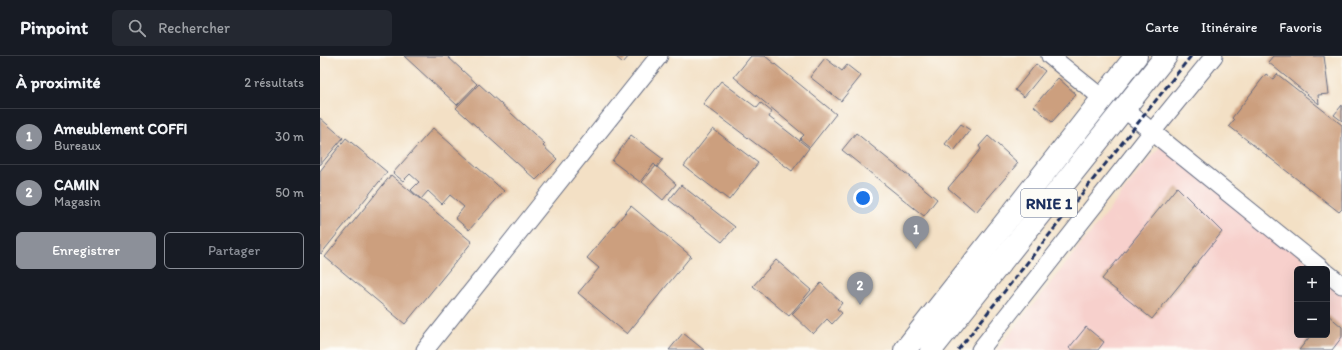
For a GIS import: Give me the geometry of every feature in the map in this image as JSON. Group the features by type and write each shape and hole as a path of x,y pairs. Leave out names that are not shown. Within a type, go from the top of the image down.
{"highway":[{"name":"RNIE 1","path":"904,350 1136,56"},
{"name":"RNIE 1","path":"931,350 1166,56"}],"street":[{"path":"425,350 659,56"},
{"path":"1050,56 1102,98"},
{"path":"980,350 1214,56"},
{"path":"1124,109 1318,266"},
{"path":"1330,275 1342,285"}],"shaded area":[{"path":"1161,145 1314,266 1294,266 1294,338 1330,338 1330,278 1342,288 1342,350 997,350"}],"building":[{"path":"404,56 447,56 477,84 457,105"},
{"path":"615,56 629,56 623,63"},
{"path":"751,56 765,56 836,114 810,147 800,139 804,135 734,77"},
{"path":"1273,56 1324,56 1329,94 1318,95 1319,104 1268,62"},
{"path":"825,58 842,71 847,65 861,76 841,101 810,77"},
{"path":"1036,64 1045,71 1024,97 1015,90"},
{"path":"1266,74 1273,79 1277,74 1342,125 1342,209 1339,212 1229,126 1234,120 1232,118"},
{"path":"1058,78 1076,94 1052,122 1034,106"},
{"path":"721,81 757,108 761,103 772,112 769,117 809,148 792,171 703,104"},
{"path":"479,84 545,144 543,146 557,159 536,180 456,108"},
{"path":"1342,105 1342,121 1334,115"},
{"path":"320,118 343,138 320,165"},
{"path":"961,124 970,130 954,151 945,144"},
{"path":"433,128 504,191 469,230 455,218 464,207 450,195 442,204 428,191 421,199 411,190 419,182 410,174 403,181 393,173"},
{"path":"713,129 758,163 729,200 684,166"},
{"path":"856,133 937,199 924,216 842,150"},
{"path":"631,135 663,159 657,167 654,164 640,182 612,161"},
{"path":"988,136 1018,163 976,212 948,188 981,149 979,146"},
{"path":"346,138 387,172 321,254 320,171"},
{"path":"656,166 676,184 663,200 642,182"},
{"path":"391,175 472,242 405,324 325,257"},
{"path":"681,185 735,227 722,242 669,200"},
{"path":"1177,187 1222,232 1152,319 1102,279"},
{"path":"631,206 691,256 627,334 578,293 599,268 587,258"},
{"path":"776,260 811,290 789,316 753,286"},
{"path":"821,283 842,303 837,309 842,313 832,324 827,319 813,334 792,314"},
{"path":"1330,317 1342,327 1342,337 1332,350 1299,350 1309,338 1330,338"},
{"path":"1086,327 1104,342 1098,350 1072,350 1069,348"},
{"path":"683,333 704,350 669,350"}],"railway":[{"path":"958,350 1191,56"}],"place":[{"name":"Ameublement COFFI","path":"916,249"},
{"name":"CAMIN","path":"860,305"}]}
